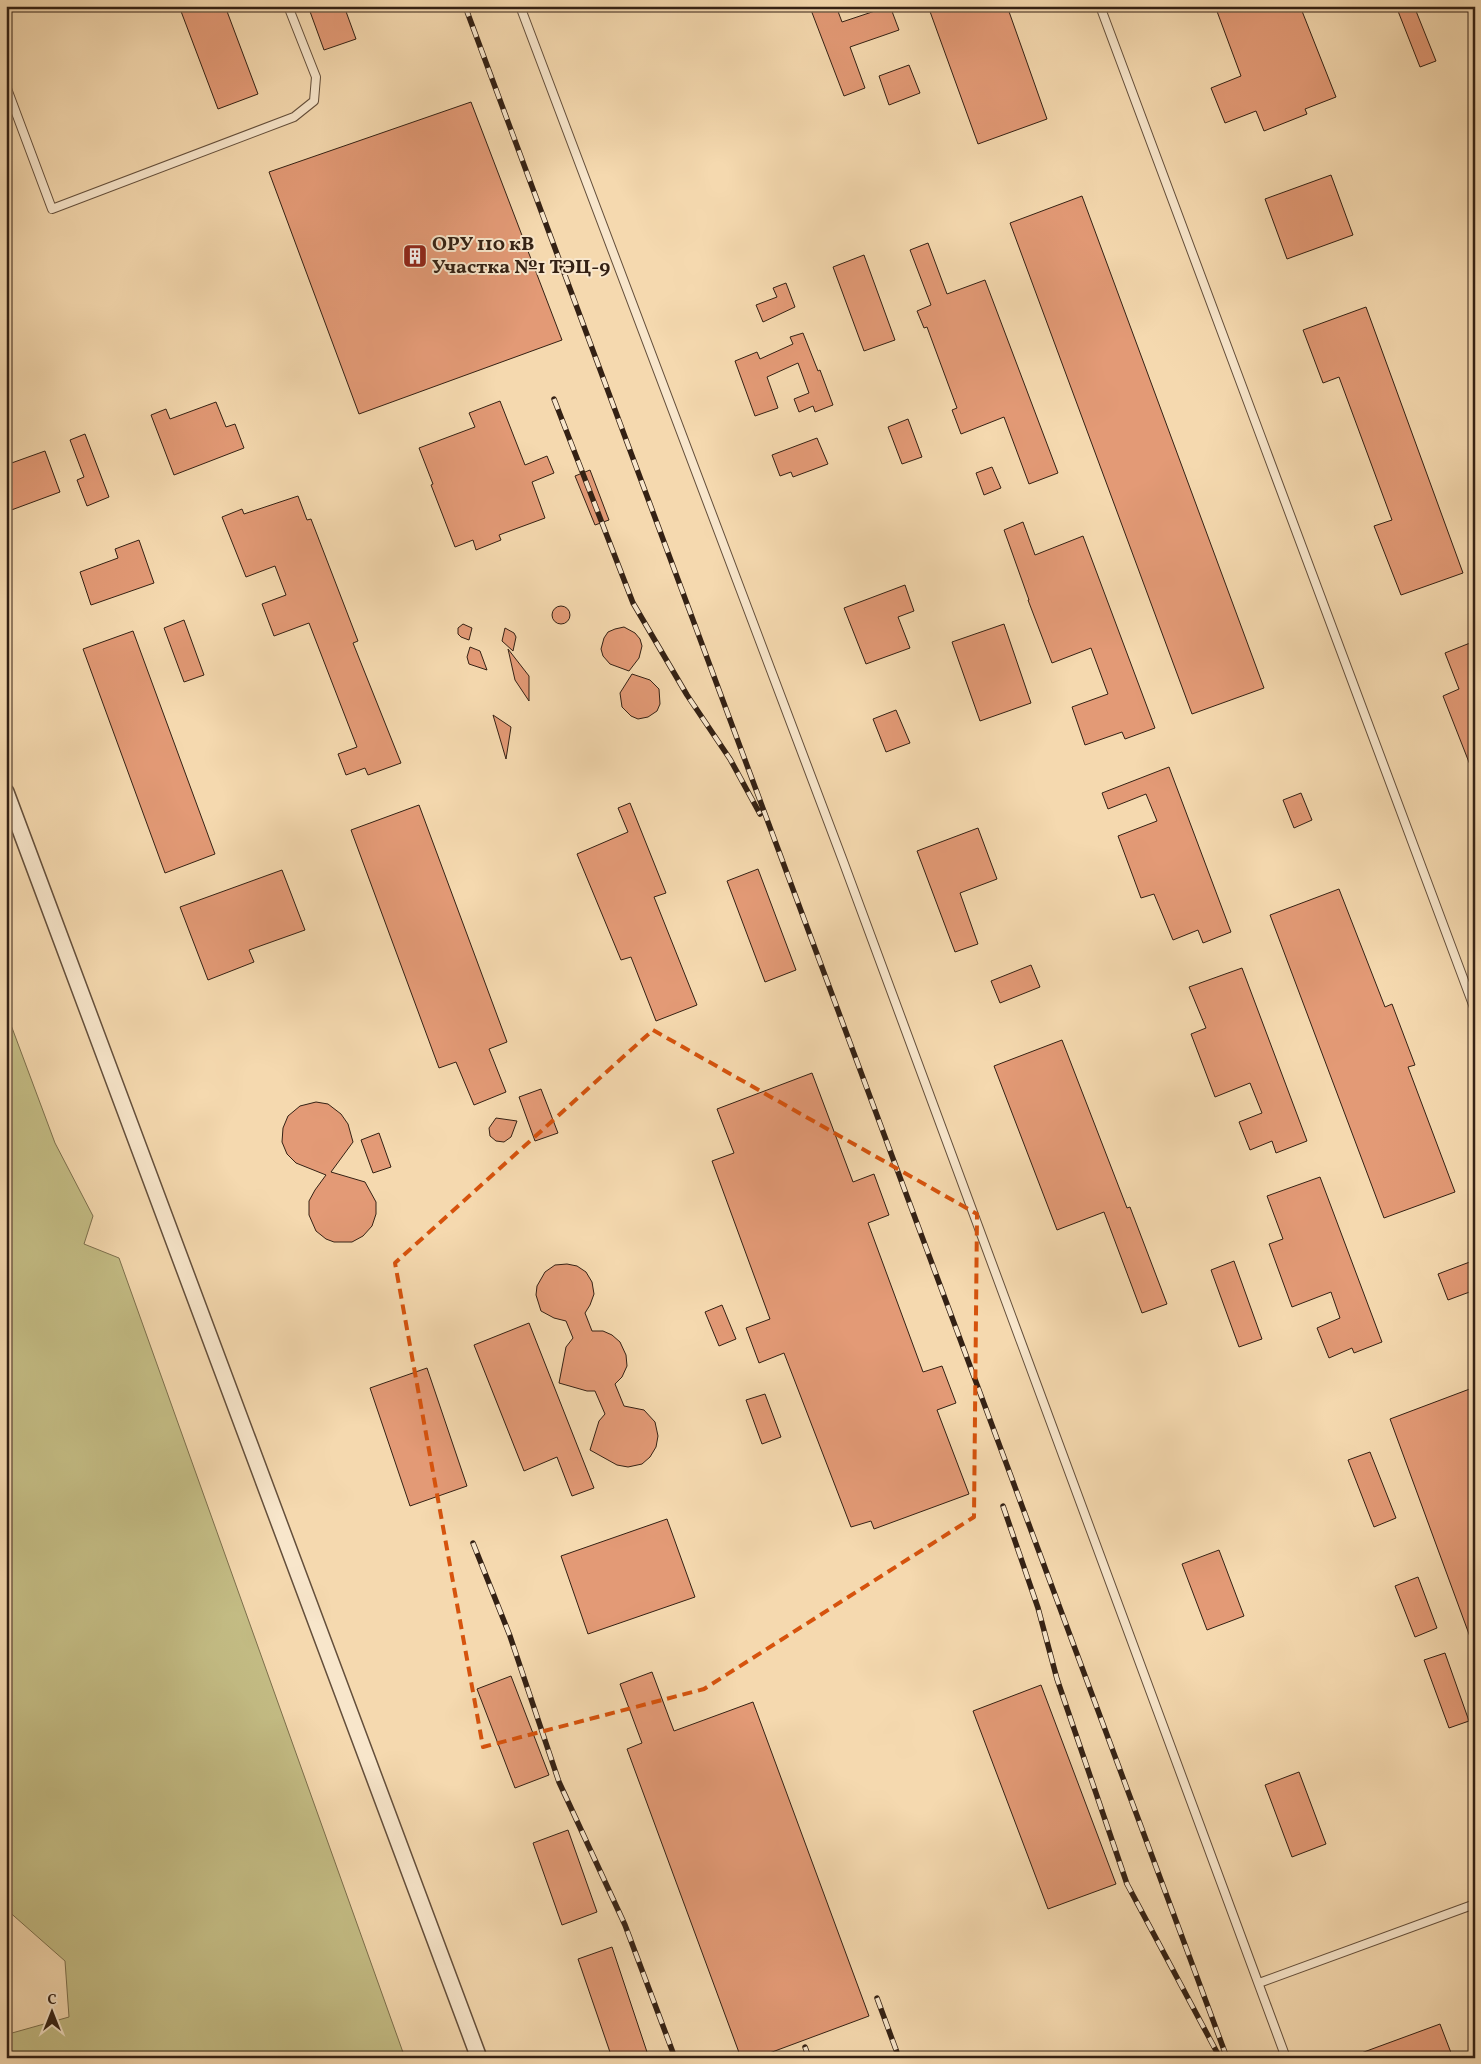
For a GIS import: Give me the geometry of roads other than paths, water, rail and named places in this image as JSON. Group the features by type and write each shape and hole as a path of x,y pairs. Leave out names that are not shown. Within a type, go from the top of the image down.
{"street":[{"path":"6,792 479,2058"}],"lane":[{"path":"6,86 52,209 294,117 314,101 316,77 288,6"},
{"path":"520,6 846,871 1286,2058"},
{"path":"1100,6 1475,1010"},
{"path":"1258,1983 1475,1904"}],"railway":[{"path":"465,6 1227,2058"},
{"path":"554,399 633,603 687,695 730,759 760,814"},
{"path":"1003,1506 1038,1608 1057,1679 1127,1884 1220,2058"},
{"path":"473,1543 510,1636 559,1782 625,1925 675,2058"},
{"path":"877,1998 899,2058"},
{"path":"805,2047 809,2058"}],"place":[{"name":"ОРУ 110 кВ Участка №1 ТЭЦ-9","path":"415,256"}]}
